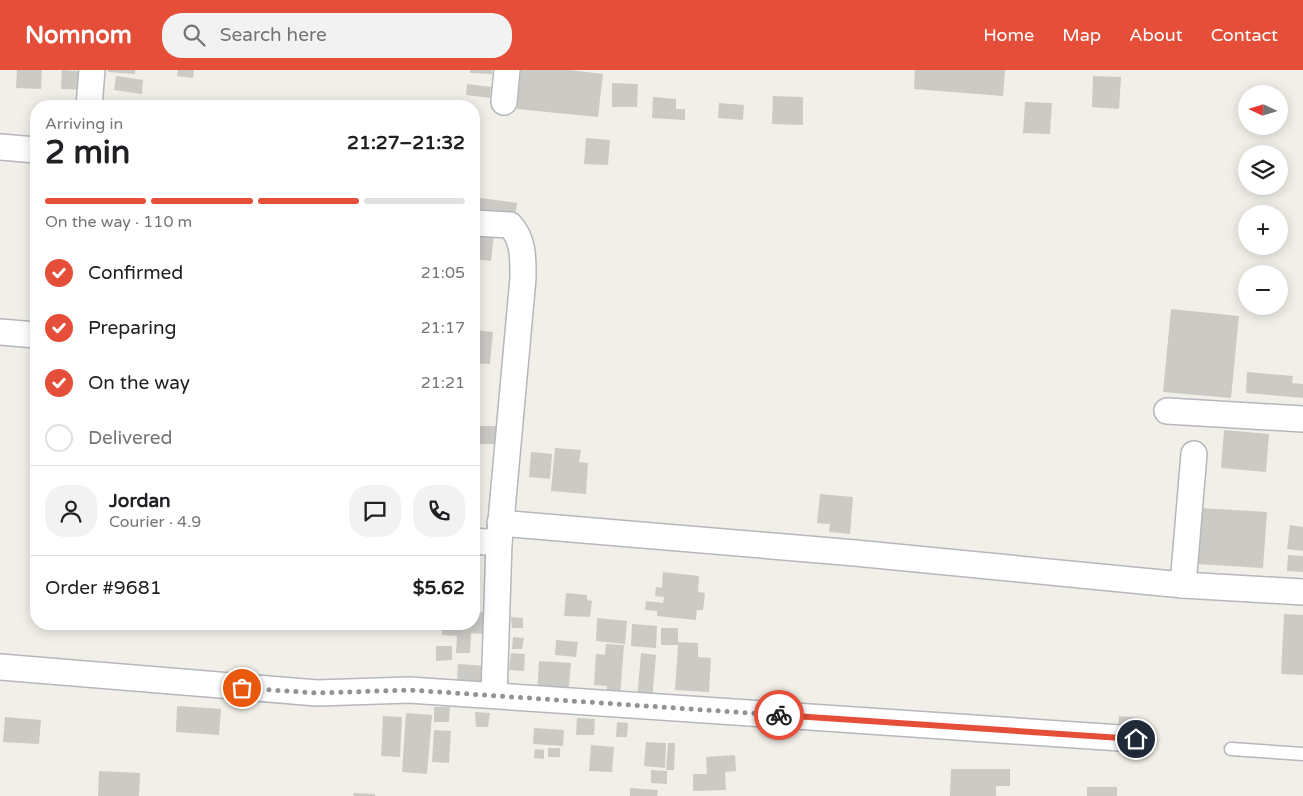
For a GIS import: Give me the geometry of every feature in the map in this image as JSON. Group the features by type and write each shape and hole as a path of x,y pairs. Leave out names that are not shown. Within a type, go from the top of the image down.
{"street":[{"path":"90,100 92,70"},
{"path":"504,102 506,70"},
{"path":"0,147 30,150"},
{"path":"480,222 510,225 516,232 523,258 499,533 494,695"},
{"path":"0,332 30,334"},
{"path":"1167,411 1303,419"},
{"path":"1182,585 1194,454"},
{"path":"480,539 499,533 865,554 1182,585 1303,592"},
{"path":"0,667 317,693 410,690 1136,739"}],"lane":[{"path":"1231,749 1303,754"}],"building":[{"path":"17,70 42,70 41,89 16,88"},
{"path":"62,70 91,72 90,90 61,89"},
{"path":"108,70 135,70 135,74 108,72"},
{"path":"178,70 194,70 193,78 177,76"},
{"path":"470,70 492,70 492,74 470,73"},
{"path":"521,70 570,70 603,74 598,117 517,109"},
{"path":"915,70 1005,70 1003,96 914,89"},
{"path":"116,76 143,80 142,94 114,90"},
{"path":"1093,76 1121,77 1119,109 1092,107"},
{"path":"612,83 638,84 637,107 612,107"},
{"path":"467,84 491,87 490,98 466,95"},
{"path":"773,96 803,97 803,125 772,124"},
{"path":"653,97 676,99 676,109 685,109 685,120 652,118"},
{"path":"1025,102 1052,103 1050,134 1023,133"},
{"path":"719,103 744,105 743,120 718,118"},
{"path":"586,138 610,140 608,165 584,164"},
{"path":"480,198 517,203 515,217 480,213"},
{"path":"480,233 494,235 491,261 480,260"},
{"path":"1171,309 1239,316 1231,398 1163,392"},
{"path":"480,331 493,332 490,364 480,363"},
{"path":"1247,372 1293,376 1292,383 1303,384 1303,398 1246,393"},
{"path":"480,426 500,426 500,444 480,444"},
{"path":"1224,430 1269,434 1266,472 1221,468"},
{"path":"555,448 581,450 579,462 588,463 586,494 551,491"},
{"path":"531,452 552,454 550,479 529,477"},
{"path":"820,494 853,497 850,534 829,532 830,524 817,523"},
{"path":"1200,508 1267,512 1263,568 1196,564"},
{"path":"1290,525 1303,527 1303,551 1287,549"},
{"path":"1288,555 1303,556 1303,572 1287,571"},
{"path":"663,572 699,576 698,592 705,593 703,610 697,610 696,620 657,616 657,611 645,610 646,601 663,603 664,597 655,596 656,587 662,588"},
{"path":"566,593 587,595 587,600 592,601 590,617 564,616"},
{"path":"480,612 487,612 485,634 471,633 470,653 456,653 457,636 442,635 442,630 480,630"},
{"path":"1284,614 1303,615 1303,675 1281,674"},
{"path":"511,617 523,618 523,628 512,628"},
{"path":"597,618 627,621 625,644 596,641"},
{"path":"632,624 657,626 656,648 631,646"},
{"path":"661,628 678,628 678,642 698,643 698,657 711,658 709,692 675,690 678,645 661,645"},
{"path":"513,637 524,638 522,649 512,649"},
{"path":"556,640 578,642 576,657 555,655"},
{"path":"606,644 624,645 620,698 607,697 607,686 594,685 596,654 605,655"},
{"path":"436,646 452,646 452,660 436,661"},
{"path":"511,653 525,654 524,671 509,670"},
{"path":"641,653 656,655 652,700 637,699"},
{"path":"539,661 571,663 568,695 537,693"},
{"path":"458,664 487,666 485,687 457,685"},
{"path":"177,706 221,709 219,735 176,732"},
{"path":"434,707 450,707 449,722 434,722"},
{"path":"475,712 490,713 488,727 476,727"},
{"path":"406,713 432,715 427,774 402,772"},
{"path":"383,716 402,717 400,757 381,756"},
{"path":"1119,716 1140,718 1138,736 1117,735"},
{"path":"5,717 41,720 39,744 3,742"},
{"path":"577,718 595,719 594,735 576,735"},
{"path":"617,722 628,723 627,737 616,737"},
{"path":"534,728 564,730 563,746 533,744"},
{"path":"434,730 451,731 449,763 432,762"},
{"path":"646,742 666,743 665,768 644,766"},
{"path":"668,743 675,743 674,770 666,770"},
{"path":"591,745 614,747 612,772 589,771"},
{"path":"548,748 560,748 560,757 548,757"},
{"path":"535,749 544,750 544,759 534,758"},
{"path":"735,755 736,771 725,772 726,790 693,791 693,774 707,774 706,757"},
{"path":"951,769 1010,769 1010,786 996,786 996,796 950,796"},
{"path":"651,770 667,771 667,784 651,783"},
{"path":"99,771 140,773 139,796 98,796"},
{"path":"1087,787 1117,787 1117,796 1087,796"},
{"path":"630,788 658,790 657,796 630,796"},
{"path":"354,793 375,794 375,796 353,796"}],"way so far":[{"path":"242,688 317,693 376,693 410,690 779,715"}],"route":[{"path":"779,715 1136,739"}]}
